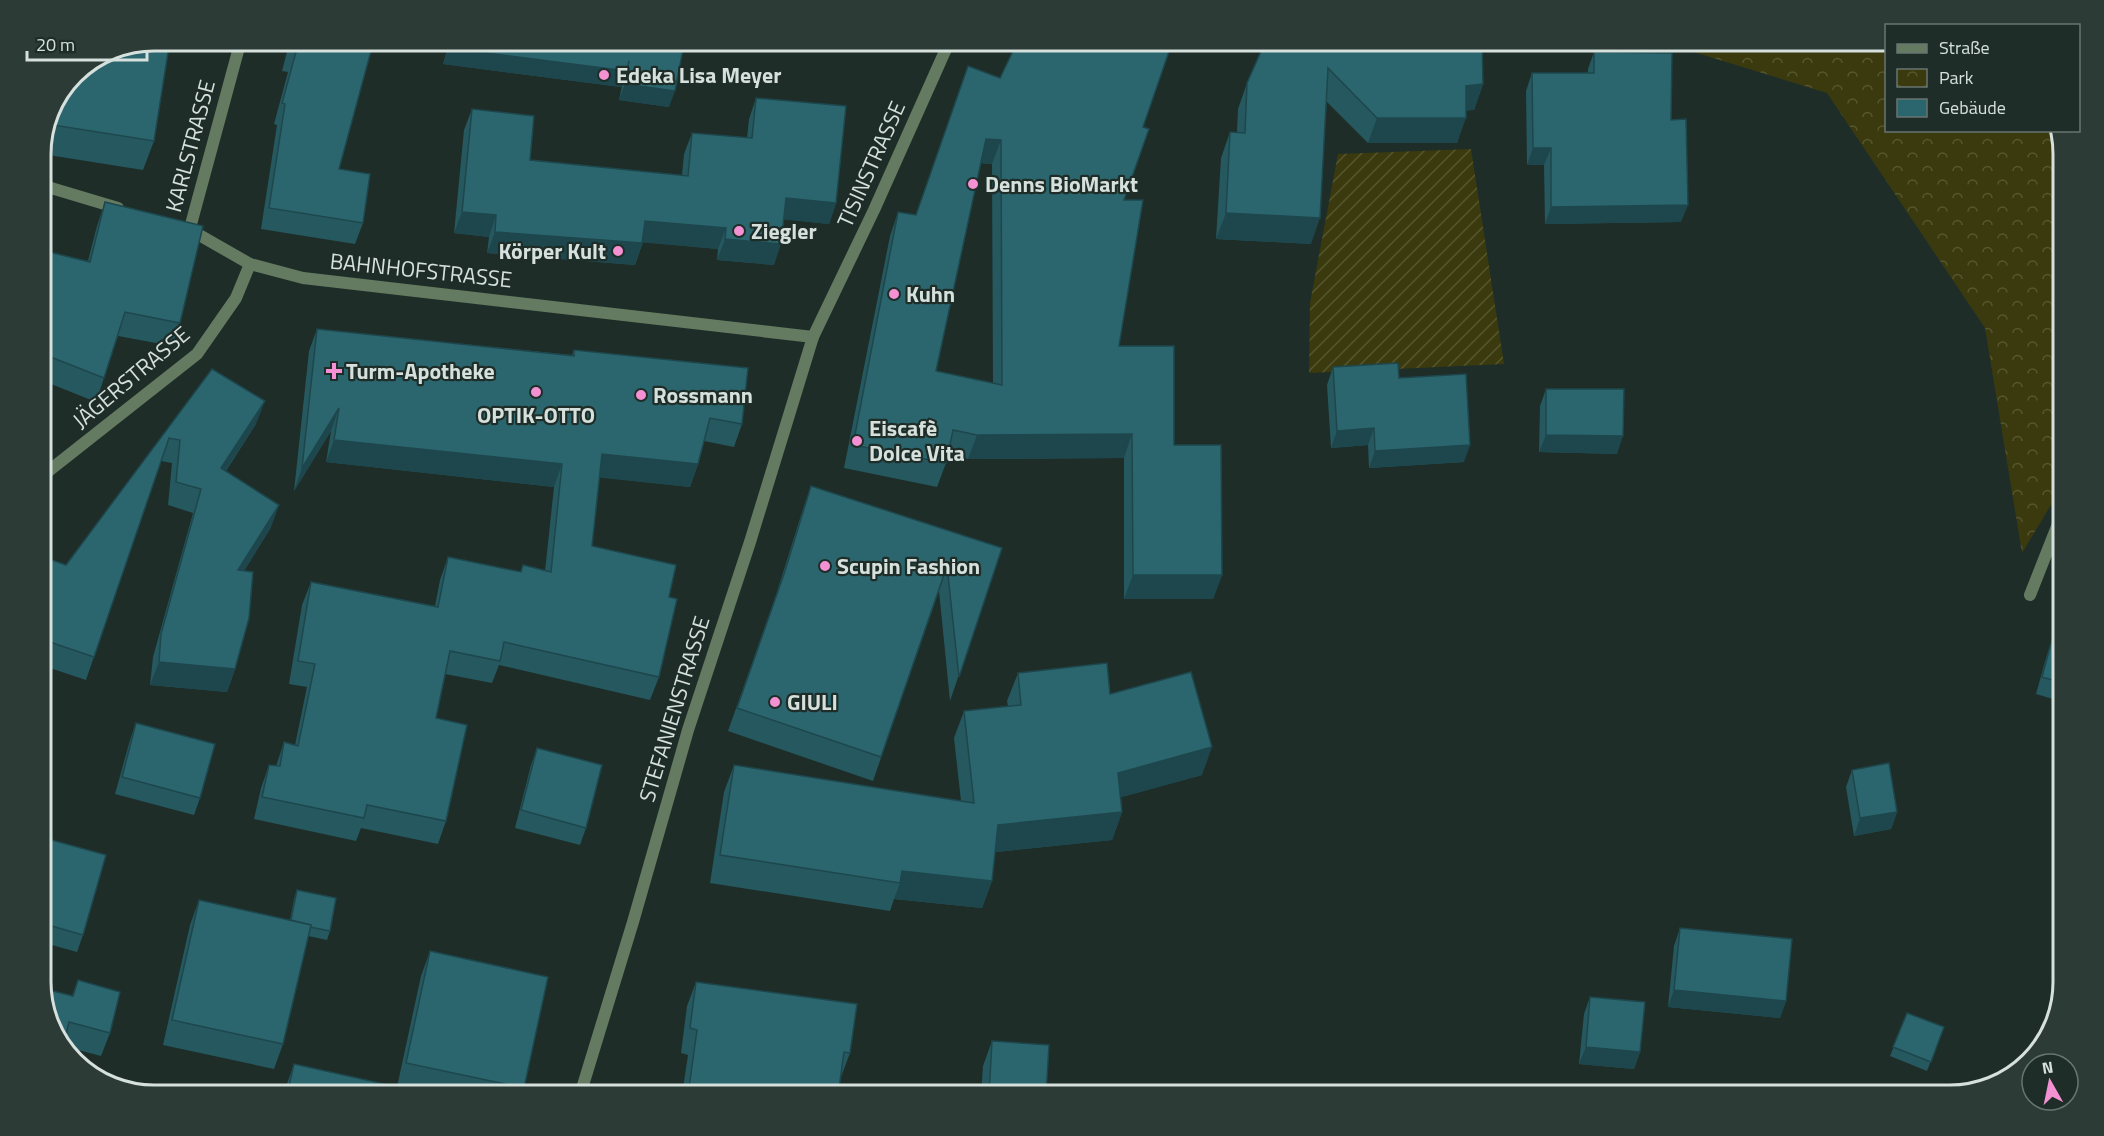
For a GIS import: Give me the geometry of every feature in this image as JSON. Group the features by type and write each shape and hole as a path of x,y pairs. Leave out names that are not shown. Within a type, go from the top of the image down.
{"street":[{"name":"KARLSTRASSE","path":"184,227 238,51"},
{"name":"TISINSTRASSE","path":"813,336 874,210 945,51"},
{"path":"51,188 132,212"},
{"name":"BAHNHOFSTRASSE","path":"184,227 250,264 303,278 813,336"},
{"name":"JÄGERSTRASSE","path":"51,469 197,354 236,298 250,264"},
{"name":"STEFANIENSTRASSE","path":"583,1085 688,730 750,542 813,336"},
{"path":"2030,595 2053,537"}],"green space":[{"path":"1690,51 1885,51 1885,132 2051,132 2053,148 2053,502 2022,553 1985,328 1827,93"},
{"path":"1471,149 1504,364 1309,373 1310,303 1338,154"}],"building":[{"path":"168,51 154,141 56,125 72,91 103,65 121,56 141,52"},
{"path":"292,51 371,51 339,169 370,174 363,223 269,208 285,104 282,103 296,52"},
{"path":"471,51 683,51 675,91 625,84 629,61 627,71"},
{"path":"1013,51 1169,51 1143,127 1149,129 1124,200 1143,200 1119,346 1174,346 1174,445 1221,445 1222,575 1133,575 1132,434 977,435 953,430 946,463 853,445 898,212 916,215 968,66 1000,78","holes":["986,139 1001,140 1002,385 936,371"]},
{"path":"1261,51 1482,51 1483,84 1466,86 1466,118 1377,118 1328,68 1320,218 1226,213 1230,132 1245,133 1247,83"},
{"path":"1594,52 1672,53 1671,120 1686,119 1688,205 1551,207 1551,148 1533,148 1532,73 1594,73"},
{"path":"756,98 846,106 836,203 786,198 781,244 725,239 726,228 645,221 642,243 495,232 496,215 462,212 472,109 534,116 530,160 688,176 692,133 752,138"},
{"path":"105,202 203,226 180,323 125,312 104,378 51,357 51,252 90,262"},
{"path":"317,329 574,356 574,350 748,368 742,424 710,418 698,464 602,454 592,546 676,565 669,597 677,599 659,677 504,642 500,661 450,651 436,718 467,725 446,821 367,805 364,818 262,797 269,765 280,766 284,742 298,746 315,664 298,661 311,582 438,607 448,557 521,572 523,565 551,572 562,464 334,440 339,408 302,468"},
{"path":"1398,363 1399,378 1466,374 1470,445 1375,451 1374,428 1337,431 1333,367"},
{"path":"212,369 265,401 221,468 279,505 238,570 253,572 249,618 235,669 159,662 161,634 201,489 176,482 180,440 169,438 94,657 51,642 51,560 66,565"},
{"path":"1546,389 1624,389 1623,436 1546,435"},
{"path":"811,486 1002,548 959,677 947,566 881,757 737,708 785,571"},
{"path":"2052,640 2053,640 2053,680 2042,677"},
{"path":"1107,663 1110,694 1191,672 1212,747 1118,773 1122,812 998,825 992,881 902,871 900,883 720,855 734,765 974,803 964,711 1021,705 1018,673"},
{"path":"136,723 215,744 200,798 122,777"},
{"path":"537,748 602,765 586,828 521,810"},
{"path":"1889,763 1897,812 1860,818 1852,770"},
{"path":"51,840 106,855 83,935 51,926"},
{"path":"297,890 336,898 330,931 291,920"},
{"path":"199,900 311,925 283,1044 172,1020"},
{"path":"1680,928 1792,939 1786,1001 1674,990"},
{"path":"430,951 548,977 525,1085 510,1085 406,1063"},
{"path":"78,980 120,992 110,1033 69,1022 66,1035 56,1015 51,991 73,996"},
{"path":"696,982 857,1004 850,1053 844,1052 839,1085 689,1085 697,1030 690,1028"},
{"path":"1590,997 1645,1002 1640,1052 1586,1047"},
{"path":"1907,1013 1944,1027 1931,1062 1893,1047"},
{"path":"992,1041 1049,1045 1047,1085 990,1085"},
{"path":"294,1064 389,1085 289,1085"}],"place":[{"name":"Edeka Lisa Meyer","path":"604,75"},
{"name":"Denns BioMarkt","path":"973,184"},
{"name":"Ziegler","path":"739,231"},
{"name":"Körper Kult","path":"618,251"},
{"name":"Kuhn","path":"894,294"},
{"name":"Turm-Apotheke","path":"334,371"},
{"name":"OPTIK-OTTO","path":"536,392"},
{"name":"Rossmann","path":"641,395"},
{"name":"Eiscafè Dolce Vita","path":"857,441"},
{"name":"Scupin Fashion","path":"825,566"},
{"name":"GIULI","path":"775,702"}]}
